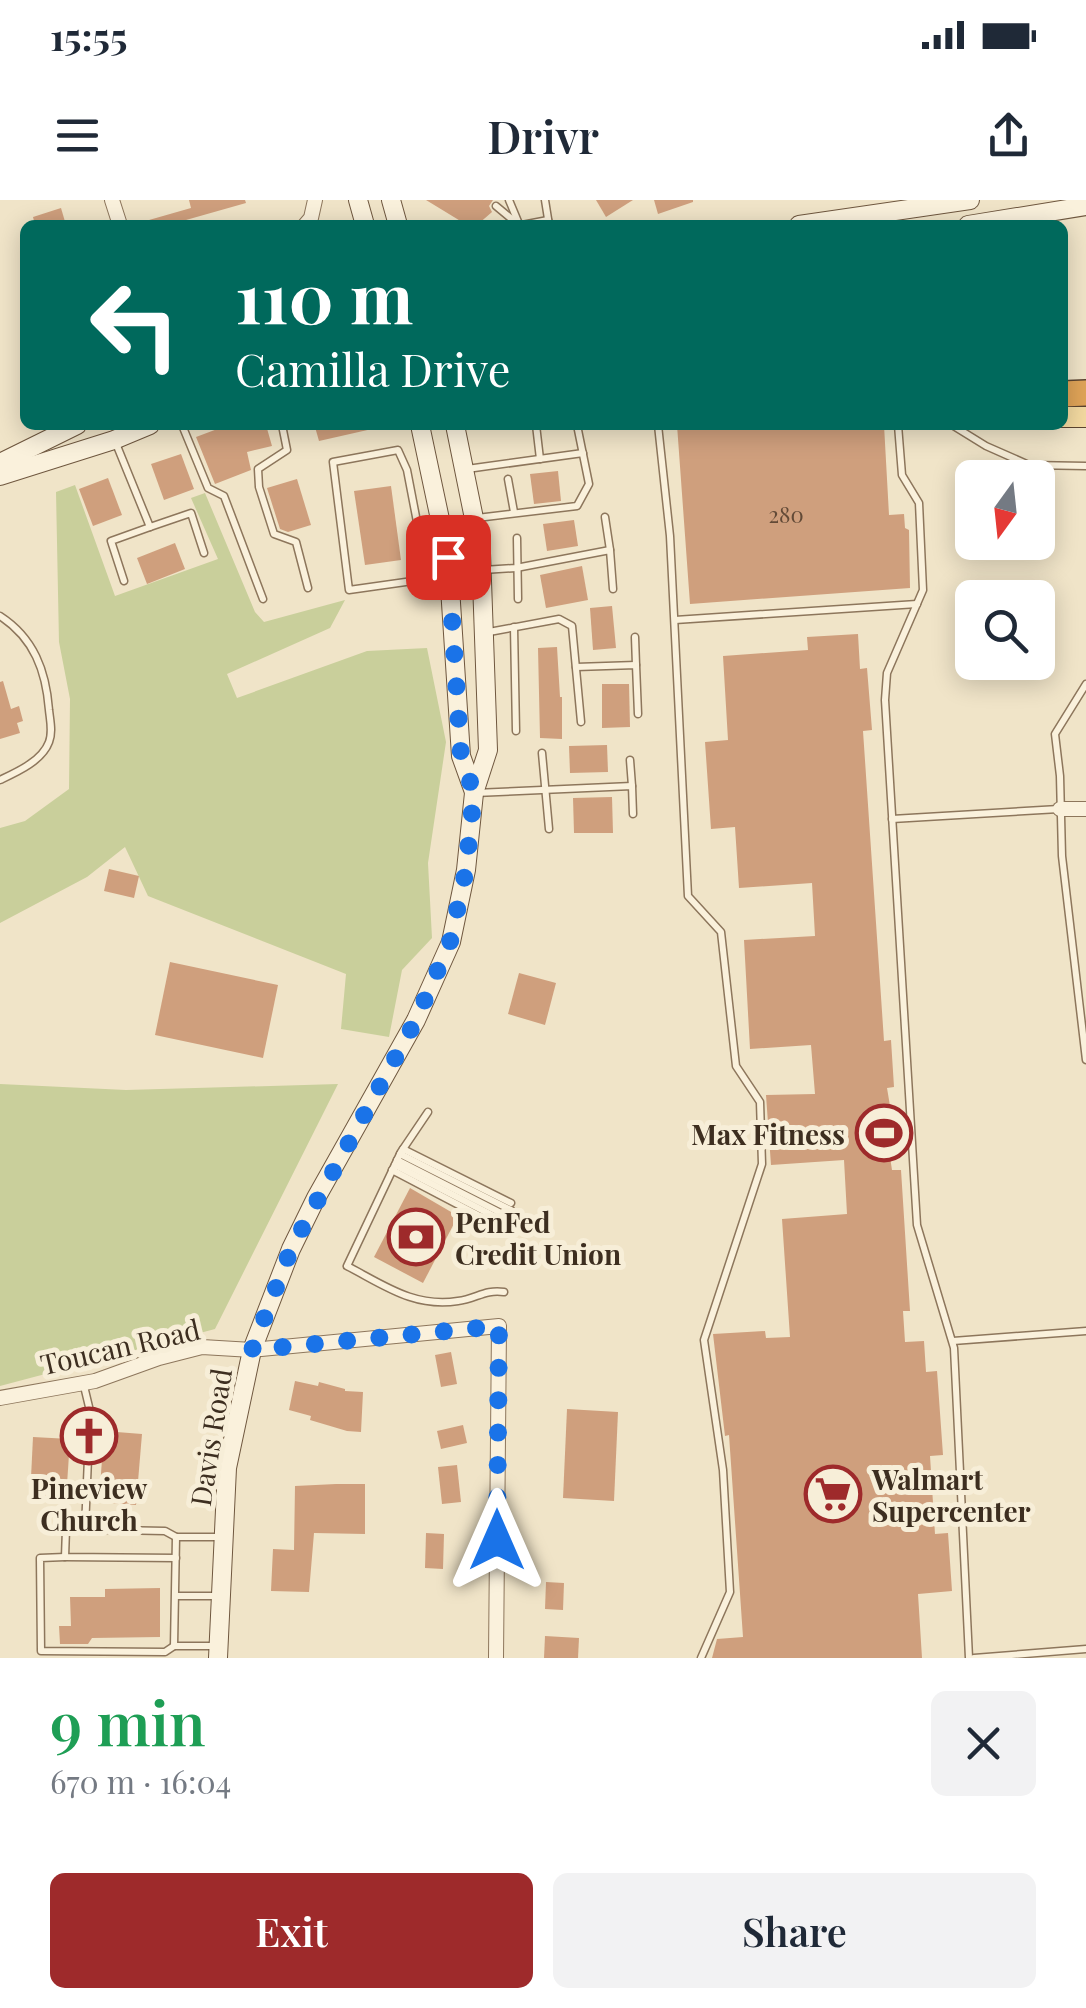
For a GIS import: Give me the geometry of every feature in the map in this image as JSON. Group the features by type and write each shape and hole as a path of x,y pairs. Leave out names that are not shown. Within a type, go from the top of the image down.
{"main road":[{"path":"842,220 970,200"},
{"path":"999,220 1086,206"},
{"path":"0,463 65,430"},
{"path":"0,476 138,430"},
{"name":"Davis Road","path":"421,430 449,576 461,756 474,793"},
{"name":"Davis Road","path":"218,1652 227,1468 252,1350 291,1249 416,1020 450,942 466,870 474,793 488,750 476,519 456,430"}],"street":[{"path":"75,430 84,449"},
{"path":"1060,809 1086,809"},
{"name":"Toucan Road","path":"0,1398 83,1384 202,1347 252,1350 499,1326 496,1652"}],"lane":[{"path":"496,206 514,220"},
{"path":"184,430 208,488 224,496 263,599"},
{"path":"283,430 287,450 258,469 259,487 274,534 296,542 308,588"},
{"path":"537,430 540,459"},
{"path":"476,519 577,506 588,484 578,430"},
{"path":"659,430 670,536 688,896 721,932 736,1066 760,1102 762,1164 704,1340 723,1470 730,1592 701,1658"},
{"path":"898,430 902,475 919,503 923,590 887,673 892,819 917,1225 952,1342 971,1658 1086,1649"},
{"path":"962,430 1029,465 1086,466"},
{"path":"114,440 150,527"},
{"path":"428,579 406,470 398,450 334,462 349,590 428,579 449,576"},
{"path":"465,469 582,453"},
{"path":"406,470 430,464"},
{"path":"508,479 514,512"},
{"path":"124,581 110,541 150,527 191,513 204,553"},
{"path":"605,517 614,589"},
{"path":"517,538 518,599"},
{"path":"481,570 516,568 610,550"},
{"path":"675,620 917,604"},
{"path":"0,616 28,640 38,659 48,685 51,730 42,753 0,780"},
{"path":"483,633 559,619 572,626 581,722"},
{"path":"514,628 516,731"},
{"path":"635,637 638,714"},
{"path":"576,666 636,664"},
{"path":"1086,684 1055,734 1071,949 1086,1056"},
{"path":"542,753 549,829"},
{"path":"630,760 633,814"},
{"path":"474,793 632,786"},
{"path":"892,819 1060,809"},
{"path":"428,1112 397,1159 346,1266 417,1302 455,1302 486,1290 504,1292"},
{"path":"397,1159 511,1218"},
{"path":"397,1159 511,1218"},
{"path":"397,1159 511,1218"},
{"path":"952,1342 1086,1331"},
{"path":"83,1384 90,1411 85,1529"},
{"path":"66,1558 66,1528 165,1530 176,1537 222,1537"},
{"path":"174,1646 176,1537"},
{"path":"176,1558 40,1558 41,1655 165,1652 174,1646 218,1652"},
{"path":"176,1596 220,1596"}],"green space":[{"path":"75,485 115,596 218,559 191,498 205,493 255,612 264,622 345,600 330,628 227,674 237,698 367,651 427,648 446,742 428,863 432,938 402,970 389,1037 341,1029 346,974 148,896 125,847 87,877 0,923 0,828 25,821 69,789 70,699 59,642 56,492"},
{"path":"0,1084 126,1090 338,1084 215,1329 0,1386"}],"building":[{"path":"189,200 246,203 186,220 149,220 191,208"},
{"path":"426,200 493,200 489,206 492,212 483,220 459,220"},
{"path":"596,200 633,200 606,217"},
{"path":"654,200 693,200 693,202 658,214"},
{"path":"61,208 65,220 34,220 33,217"},
{"path":"215,430 267,430 272,446 247,452 251,470 215,484 196,437"},
{"path":"316,430 368,430 319,441"},
{"path":"677,430 884,430 889,515 904,514 905,528 909,530 910,588 690,604"},
{"path":"181,454 194,489 164,500 151,464"},
{"path":"558,471 561,501 534,504 530,474"},
{"path":"108,478 122,515 93,526 79,489"},
{"path":"297,479 311,525 288,532 280,529 267,488"},
{"path":"391,486 401,560 365,565 354,491"},
{"path":"574,520 578,546 547,551 543,524"},
{"path":"175,543 185,569 147,584 137,558"},
{"path":"582,566 588,600 546,608 540,575"},
{"path":"612,606 616,648 593,650 590,608"},
{"path":"858,634 860,669 867,668 872,730 863,731 884,1041 891,1040 894,1087 887,1088 891,1112 896,1112 898,1143 889,1144 890,1157 892,1170 901,1170 910,1311 903,1311 905,1342 924,1341 926,1372 937,1371 943,1455 930,1456 935,1534 948,1533 952,1591 918,1594 922,1658 712,1658 717,1639 743,1637 729,1435 725,1436 713,1334 765,1331 766,1338 790,1337 782,1219 847,1214 844,1160 771,1165 766,1095 815,1094 811,1045 750,1049 744,940 815,936 812,883 739,888 735,827 711,829 705,742 728,740 723,656 808,650 807,637"},
{"path":"557,647 562,739 540,738 538,648"},
{"path":"3,681 11,709 19,706 23,721 17,723 20,733 0,739 0,682"},
{"path":"602,684 629,684 630,727 602,728"},
{"path":"607,745 608,772 570,773 569,746"},
{"path":"612,797 613,833 574,833 573,798"},
{"path":"109,869 139,876 134,898 104,891"},
{"path":"170,962 278,985 263,1058 155,1035"},
{"path":"519,973 556,983 545,1025 508,1014"},
{"name":"PenFed Credit Union","path":"410,1188 458,1216 423,1283 374,1257"},
{"path":"451,1352 457,1384 441,1387 435,1355"},
{"path":"295,1381 363,1392 361,1432 310,1420 311,1416 289,1410"},
{"path":"567,1409 618,1412 614,1501 563,1498"},
{"path":"463,1425 467,1443 441,1449 437,1431"},
{"path":"104,1431 142,1434 136,1505 99,1502"},
{"path":"33,1437 70,1439 66,1500 30,1498"},
{"path":"457,1465 461,1502 442,1504 438,1467"},
{"path":"365,1484 365,1534 314,1533 309,1592 271,1591 273,1549 294,1550 295,1486"},
{"path":"426,1533 444,1534 443,1569 425,1568"},
{"path":"546,1582 564,1583 563,1610 545,1609"},
{"path":"160,1588 160,1637 92,1638 88,1644 60,1644 59,1626 71,1626 70,1597 105,1597 105,1589"},
{"path":"545,1636 579,1638 578,1658 544,1658"}],"place":[{"name":"Max Fitness","path":"884,1133"},
{"name":"PenFed Credit Union","path":"416,1237"},
{"name":"Pineview Church","path":"89,1436"},
{"name":"Walmart Supercenter","path":"833,1494"}],"route":[{"path":"448,557 461,756 474,793 466,870 450,942 416,1020 291,1249 252,1350 499,1326 497,1540"}]}
